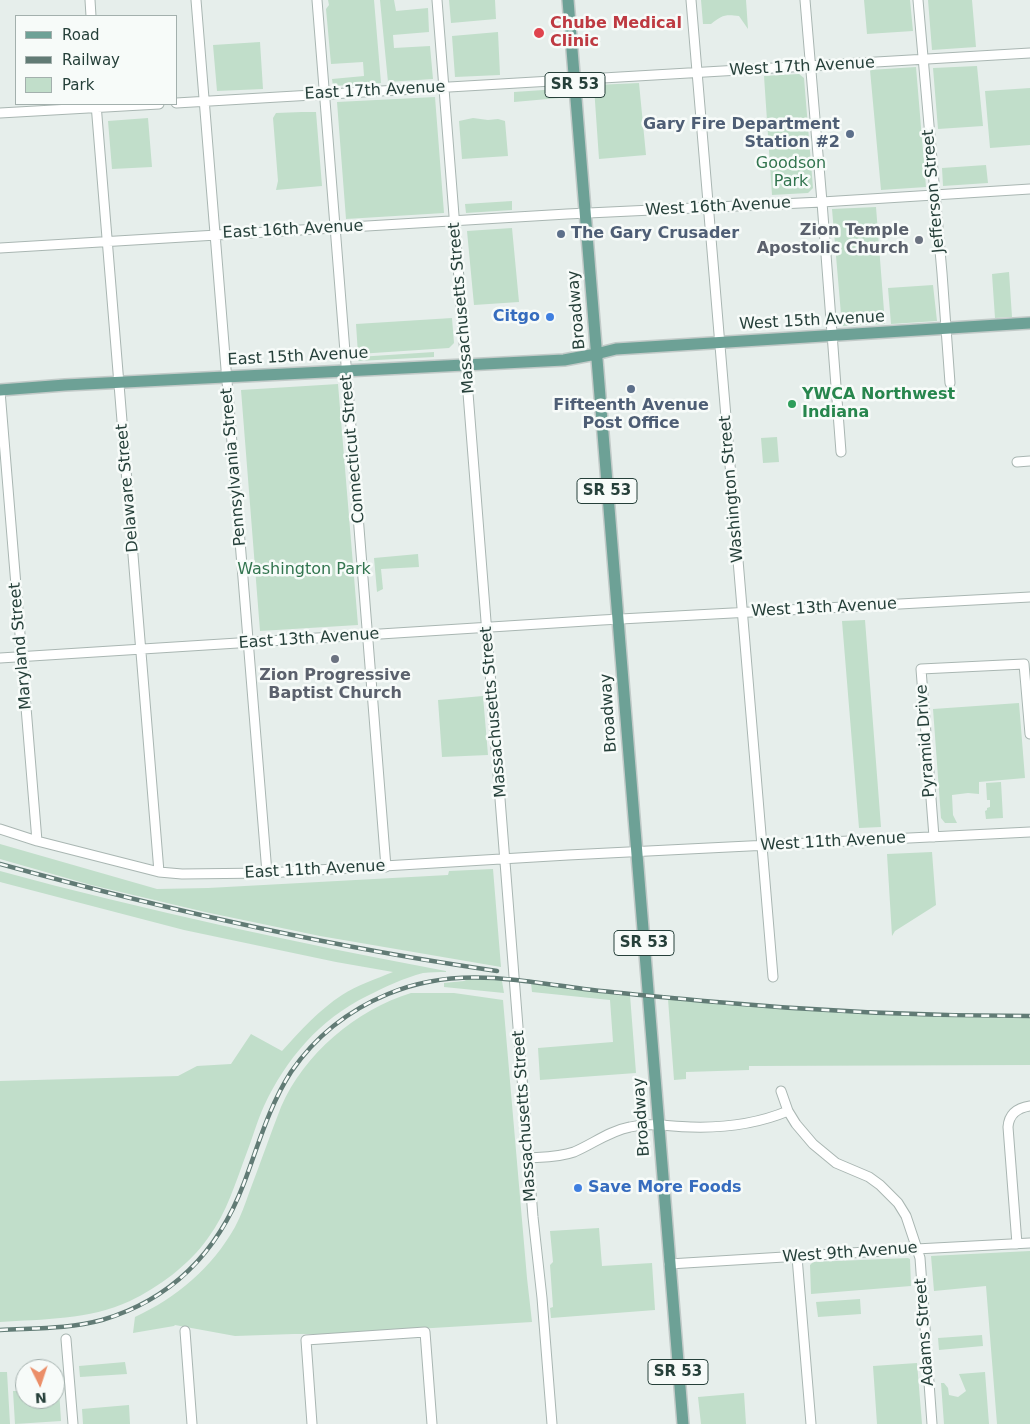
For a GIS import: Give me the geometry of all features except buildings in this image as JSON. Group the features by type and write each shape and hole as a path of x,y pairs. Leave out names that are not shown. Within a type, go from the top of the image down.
{"main road":[{"name":"Broadway","path":"568,0 683,1424"},
{"name":"West 15th Avenue","path":"596,354 616,349 1030,323"},
{"name":"East 15th Avenue","path":"0,390 567,359 596,354"}],"street":[{"path":"90,0 91,15"},
{"name":"Pennsylvania Street","path":"196,0 267,873"},
{"name":"Connecticut Street","path":"317,0 386,867"},
{"name":"Massachusetts Street","path":"437,0 529,1158 552,1424"},
{"name":"Washington Street","path":"691,0 773,978"},
{"path":"805,0 841,452"},
{"name":"Jefferson Street","path":"918,0 950,383"},
{"name":"West 17th Avenue","path":"574,80 1030,54"},
{"name":"East 17th Avenue","path":"178,103 574,80"},
{"path":"0,113 128,105"},
{"name":"Delaware Street","path":"97,106 159,872"},
{"name":"West 16th Avenue","path":"585,213 822,202 1030,189"},
{"name":"East 16th Avenue","path":"0,248 585,213"},
{"name":"Maryland Street","path":"0,390 37,841"},
{"path":"1017,462 1030,461"},
{"name":"West 13th Avenue","path":"618,620 1030,597"},
{"name":"East 13th Avenue","path":"0,658 618,620"},
{"name":"Pyramid Drive","path":"934,837 921,669 1024,664 1030,734"},
{"name":"East 11th Avenue","path":"0,828 37,841 159,872 182,874 267,873 636,852"},
{"name":"West 11th Avenue","path":"636,852 1030,832"},
{"name":"Adams Street","path":"782,1091 788,1111 804,1135 822,1153 844,1167 869,1177 890,1194 906,1216 920,1258 932,1424"},
{"path":"1017,1244 1008,1122 1018,1109 1030,1106"},
{"path":"529,1158 563,1155 576,1151 615,1131 629,1127 658,1124 690,1128 731,1127 761,1121 788,1111"},
{"name":"West 9th Avenue","path":"669,1264 1030,1243"},
{"path":"798,1256 811,1424"},
{"path":"185,1331 192,1424"},
{"path":"312,1424 306,1340 425,1332 432,1424"},
{"path":"66,1339 73,1424"}],"green space":[{"path":"328,0 374,0 381,83 333,86 332,79 364,76 363,62 331,64 326,9 329,5"},
{"path":"380,0 394,0 396,11 428,8 429,32 393,35 394,48 430,46 433,79 388,82"},
{"path":"449,0 495,0 496,19 451,23"},
{"path":"701,0 746,0 748,29 739,16 734,15 724,16 711,24 703,24"},
{"path":"864,0 910,0 913,31 867,34"},
{"path":"928,0 972,0 976,47 932,50"},
{"path":"498,32 500,75 455,77 452,36"},
{"path":"260,42 263,89 217,91 213,45"},
{"path":"977,66 983,126 938,129 933,68"},
{"path":"916,67 926,187 881,190 870,70"},
{"name":"Goodson Park","path":"799,74 804,78 813,188 808,193 772,195 764,76"},
{"path":"639,83 646,155 599,159 595,85"},
{"path":"1030,88 1030,145 990,148 985,91"},
{"path":"558,89 559,98 514,102 514,92"},
{"path":"435,97 444,213 346,219 337,102"},
{"path":"316,112 322,186 276,190 278,181 273,118 276,113"},
{"path":"148,118 152,167 112,169 108,121"},
{"path":"473,118 505,121 508,156 462,159 459,121"},
{"path":"986,165 988,183 943,186 942,168"},
{"path":"512,201 512,210 466,213 465,204"},
{"path":"876,207 885,324 842,326 832,209"},
{"path":"512,228 519,302 474,305 467,231"},
{"path":"1009,272 1012,317 995,318 992,274"},
{"path":"933,285 937,321 891,324 888,288"},
{"path":"452,318 454,343 449,348 358,354 356,324"},
{"path":"434,352 434,357 358,361 358,357"},
{"name":"Washington Park","path":"338,384 358,625 260,631 241,390"},
{"path":"777,437 779,462 763,463 761,438"},
{"path":"418,554 419,567 381,569 383,589 377,592 374,558"},
{"path":"865,620 881,827 859,828 842,621"},
{"path":"483,696 488,755 442,757 438,700"},
{"path":"1019,703 1025,778 979,782 979,794 952,795 953,815 957,823 945,823 941,818 933,709"},
{"path":"1001,782 1003,818 986,819 985,811 990,807 990,800 987,800 986,783"},
{"path":"0,844 157,889 448,875 449,871 493,869 501,967 320,936 205,912 91,885 0,859"},
{"path":"932,852 936,905 895,931 892,936 887,854"},
{"path":"0,871 222,926 446,972 416,975 367,996 334,1016 306,1042 283,1072 264,1106 221,1218 200,1248 173,1274 152,1289 130,1301 98,1312 66,1318 0,1322 0,1081 178,1076 197,1066 231,1064 251,1034 282,1051 310,1021 342,995 367,982 393,972 184,930 0,882"},
{"path":"468,979 500,979 504,993 444,987 444,983"},
{"path":"531,983 630,995 636,1073 540,1080 538,1048 613,1042 610,1000 532,992"},
{"path":"411,993 454,993 503,1000 532,1322 333,1334 235,1336 175,1325 133,1333 135,1317 179,1291 204,1268 226,1242 241,1214 281,1107 303,1069 334,1036 352,1023 371,1011"},
{"path":"668,999 849,1012 1030,1018 1030,1065 749,1066 749,1070 686,1072 686,1079 674,1080"},
{"path":"599,1228 602,1266 652,1263 655,1310 551,1318 550,1308 553,1307 550,1265 553,1262 550,1231"},
{"path":"1030,1251 1030,1424 997,1424 986,1286 934,1291 931,1256"},
{"path":"910,1259 911,1286 811,1294 810,1265 813,1262"},
{"path":"860,1299 861,1314 818,1317 816,1302"},
{"path":"982,1335 983,1346 939,1350 938,1338"},
{"path":"125,1362 127,1374 80,1377 79,1366"},
{"path":"917,1363 922,1424 877,1424 873,1366"},
{"path":"0,1372 7,1372 10,1424 0,1424"},
{"path":"985,1372 989,1424 944,1424 941,1383 944,1383 948,1388 949,1395 958,1397 966,1391 959,1374"},
{"path":"13,1391 15,1391 15,1409 60,1409 61,1421 15,1424"},
{"path":"744,1393 746,1424 701,1424 698,1397"},
{"path":"129,1405 130,1424 83,1424 82,1409"}],"railway":[{"path":"0,864 61,881 247,925 371,950 497,971"},
{"path":"0,1330 64,1327 102,1320 127,1311 171,1286 190,1270 221,1231 244,1183 276,1098 300,1059 322,1036 346,1016 388,994 413,985 437,980 462,978 510,979 629,994 786,1008 908,1014 1030,1016"}],"place":[{"name":"Chube Medical Clinic","path":"539,33"},
{"name":"Gary Fire Department Station #2","path":"850,134"},
{"name":"The Gary Crusader","path":"561,234"},
{"name":"Zion Temple Apostolic Church","path":"919,240"},
{"name":"Citgo","path":"550,317"},
{"name":"Fifteenth Avenue Post Office","path":"631,389"},
{"name":"YWCA Northwest Indiana","path":"792,404"},
{"name":"Zion Progressive Baptist Church","path":"335,659"},
{"name":"Save More Foods","path":"578,1188"}]}
